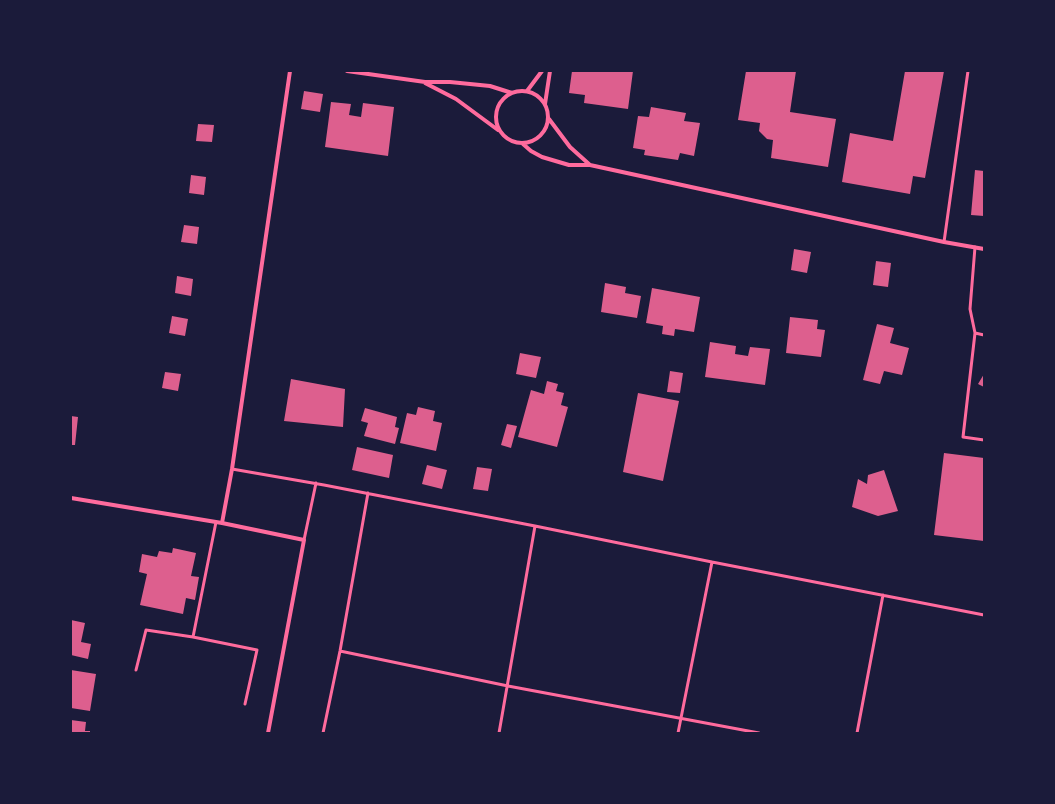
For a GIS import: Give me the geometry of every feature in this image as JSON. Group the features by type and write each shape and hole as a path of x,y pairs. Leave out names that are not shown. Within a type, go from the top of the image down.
{"street":[{"path":"222,523 232,469 290,71"},
{"path":"347,71 425,82 457,82 490,86 512,92 527,91 540,98 545,104"},
{"path":"527,91 542,71"},
{"path":"550,71 545,104 549,119 570,147 590,165"},
{"path":"425,82 456,99 499,130"},
{"path":"512,92 506,96 497,108 496,123 503,136 516,143 523,144 531,142 543,134 549,119"},
{"path":"523,144 531,151 542,157 569,165 590,165 944,242 984,248"},
{"path":"71,498 222,523 304,540 268,733"}],"lane":[{"path":"944,242 968,71"},
{"path":"975,247 970,310 975,333 963,437 984,440"},
{"path":"975,333 984,335"},
{"path":"232,469 368,493 984,615"},
{"path":"304,540 316,483"},
{"path":"323,733 340,651 368,493"},
{"path":"193,637 216,522"},
{"path":"499,733 535,526"},
{"path":"678,733 712,562"},
{"path":"857,733 883,595"},
{"path":"136,670 146,630 193,637 257,650 245,704"},
{"path":"340,651 508,686 759,733"}],"building":[{"path":"572,71 633,71 628,109 584,103 585,95 569,93"},
{"path":"746,71 796,71 790,112 836,119 828,167 771,158 773,140 767,139 759,131 760,123 738,120"},
{"path":"905,71 944,71 925,178 913,176 910,194 842,182 850,133 893,141"},
{"path":"304,91 323,94 320,112 301,109"},
{"path":"331,102 351,104 349,115 361,117 363,103 394,107 388,156 325,147"},
{"path":"651,107 686,113 684,121 700,123 694,156 680,153 678,160 644,155 645,150 633,148 638,116 649,117"},
{"path":"198,124 214,125 212,142 196,141"},
{"path":"975,170 984,171 984,216 971,215"},
{"path":"191,175 206,177 204,195 189,193"},
{"path":"184,225 199,227 197,244 181,242"},
{"path":"794,249 811,252 807,273 791,270"},
{"path":"876,261 891,263 888,287 873,285"},
{"path":"177,276 193,279 191,296 175,293"},
{"path":"605,283 626,287 625,293 641,296 637,318 601,312"},
{"path":"652,288 700,297 694,332 675,329 674,336 662,334 663,326 646,323"},
{"path":"172,316 188,319 185,336 169,333"},
{"path":"790,317 818,320 817,329 825,330 821,357 786,353"},
{"path":"877,324 894,328 890,343 909,348 902,375 884,371 880,384 863,380"},
{"path":"710,342 736,346 735,354 748,356 750,347 770,349 765,385 705,377"},
{"path":"520,353 541,357 536,378 516,374"},
{"path":"670,371 683,373 680,393 667,392"},
{"path":"165,372 181,374 178,391 162,388"},
{"path":"984,374 984,387 978,384"},
{"path":"291,379 345,389 343,427 284,421"},
{"path":"547,381 558,384 556,391 564,393 561,405 568,407 557,447 518,437 531,390 544,394"},
{"path":"638,393 679,401 663,481 623,472"},
{"path":"418,407 435,411 433,421 442,423 436,451 400,443 407,413 416,415"},
{"path":"365,408 397,417 395,427 399,428 395,444 364,436 368,423 361,421"},
{"path":"71,416 78,417 75,445 71,445"},
{"path":"507,424 517,426 511,448 501,445"},
{"path":"357,447 393,455 389,478 352,470"},
{"path":"944,453 984,458 984,541 934,535"},
{"path":"427,465 447,470 442,489 422,484"},
{"path":"477,467 492,469 488,491 473,489"},
{"path":"884,470 898,511 878,516 852,507 858,479 867,484 868,475"},
{"path":"173,548 196,553 191,576 199,577 195,600 186,598 183,614 140,605 147,574 139,572 142,554 157,557 159,551 172,553"},
{"path":"71,620 85,623 81,642 91,644 88,659 71,655"},
{"path":"71,670 96,674 90,711 71,708"},
{"path":"71,720 86,722 85,731 90,731 90,733 71,733"}]}
